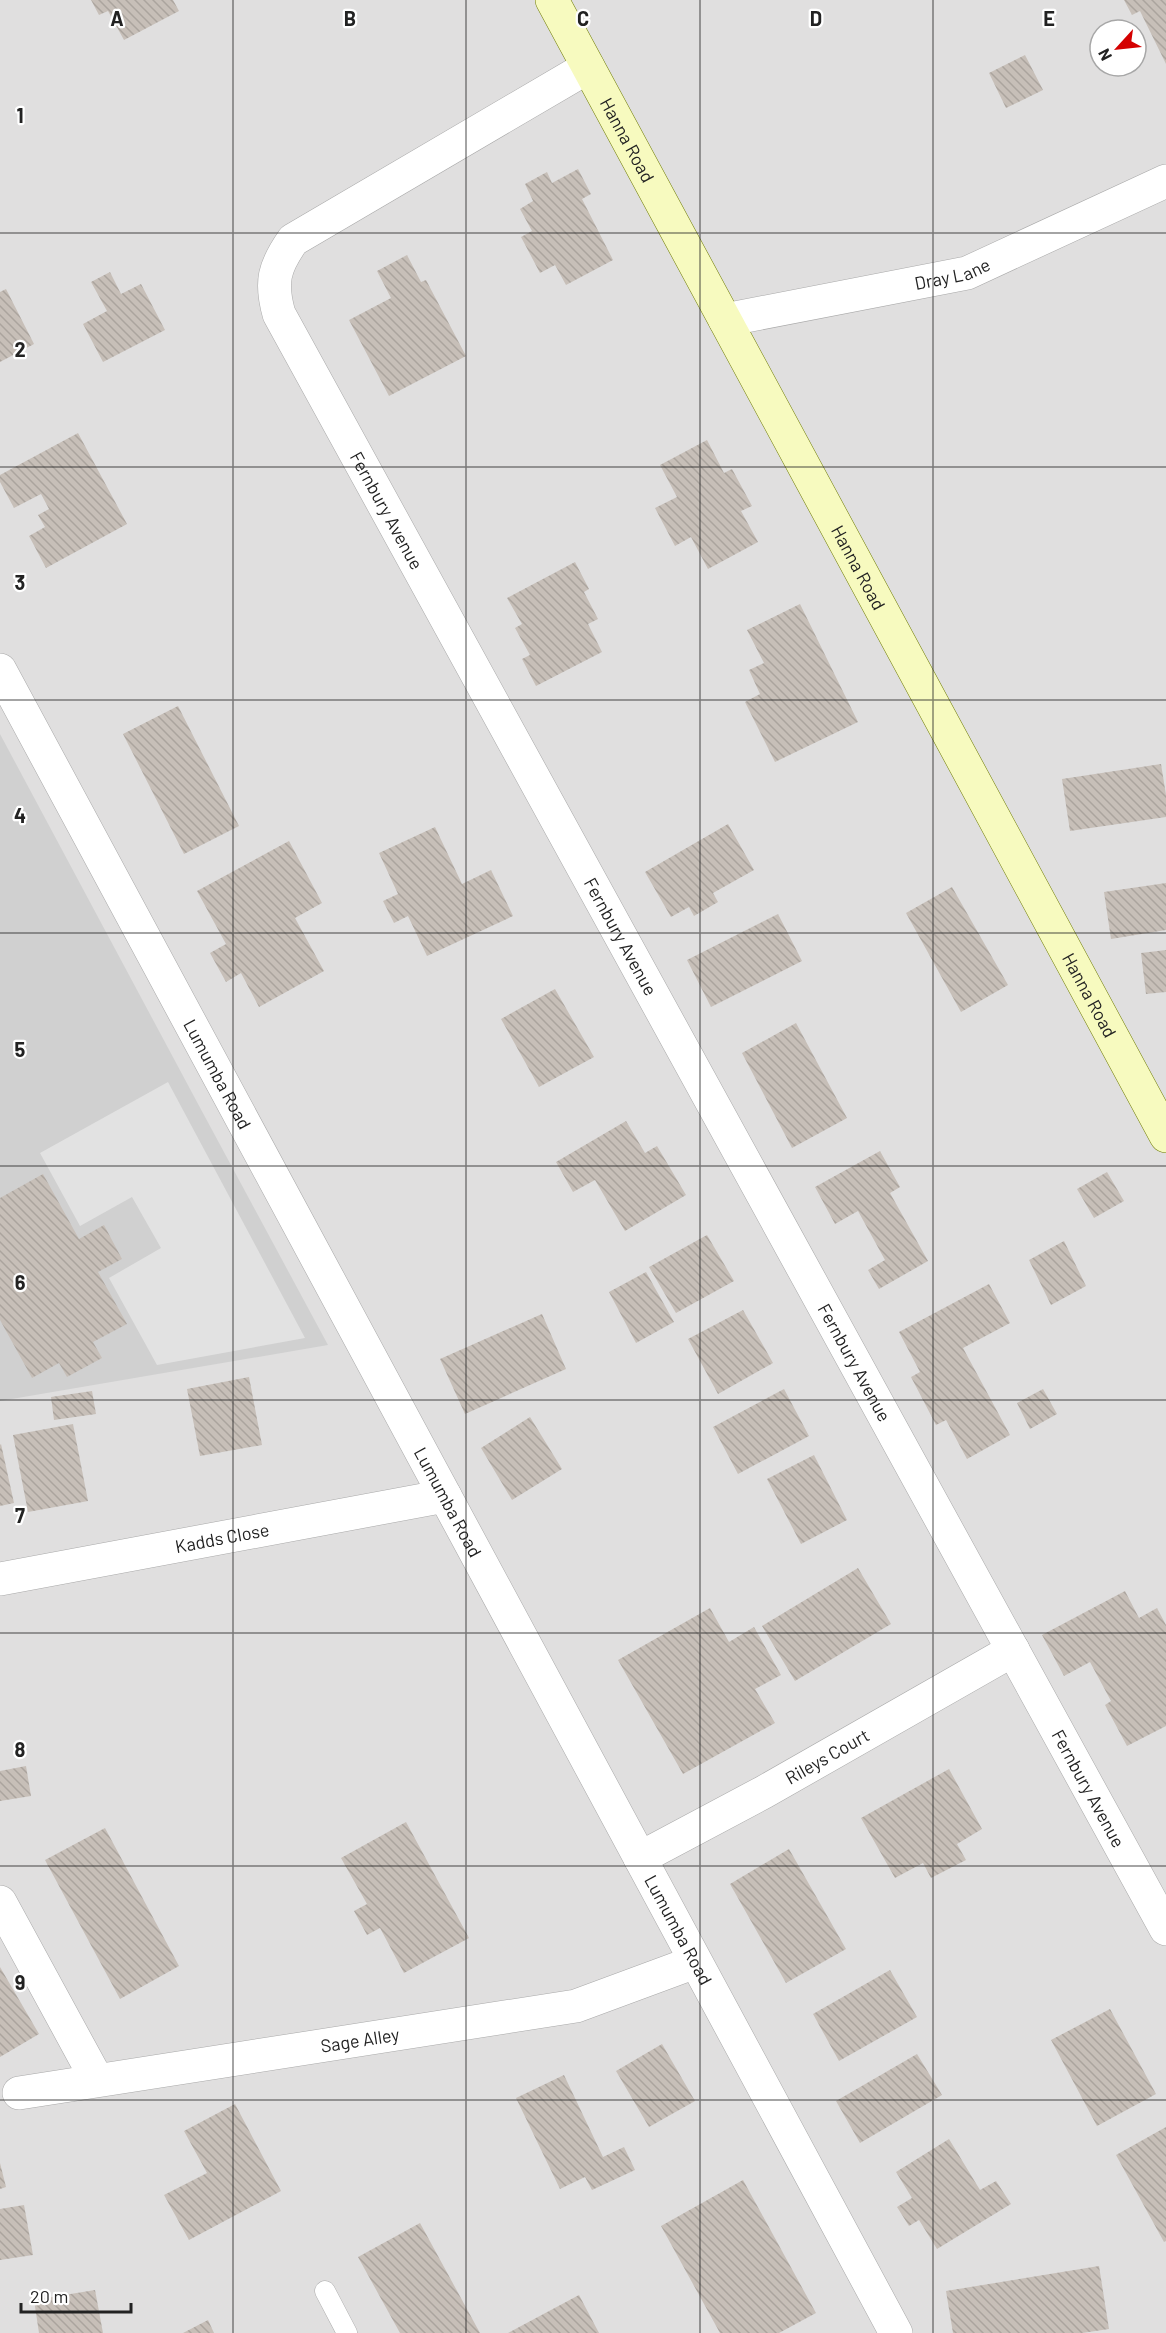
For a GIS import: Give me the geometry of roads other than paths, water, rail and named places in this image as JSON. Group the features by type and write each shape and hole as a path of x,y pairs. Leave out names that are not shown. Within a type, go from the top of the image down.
{"street":[{"name":"Hanna Road","path":"552,0 1166,1136"},
{"name":"Fernbury Avenue","path":"588,67 293,240 281,256 274,274 274,294 279,314 1166,1929"},
{"name":"Dray Lane","path":"725,320 967,273 1166,181"},
{"name":"Lumumba Road","path":"0,670 896,2333"},
{"name":"Kadds Close","path":"0,1579 445,1496"},
{"name":"Rileys Court","path":"640,1858 764,1792 1013,1650"},
{"path":"0,1902 97,2080"},
{"name":"Sage Alley","path":"19,2093 576,2006 695,1962"}],"lane":[{"path":"325,2291 347,2333"}]}
